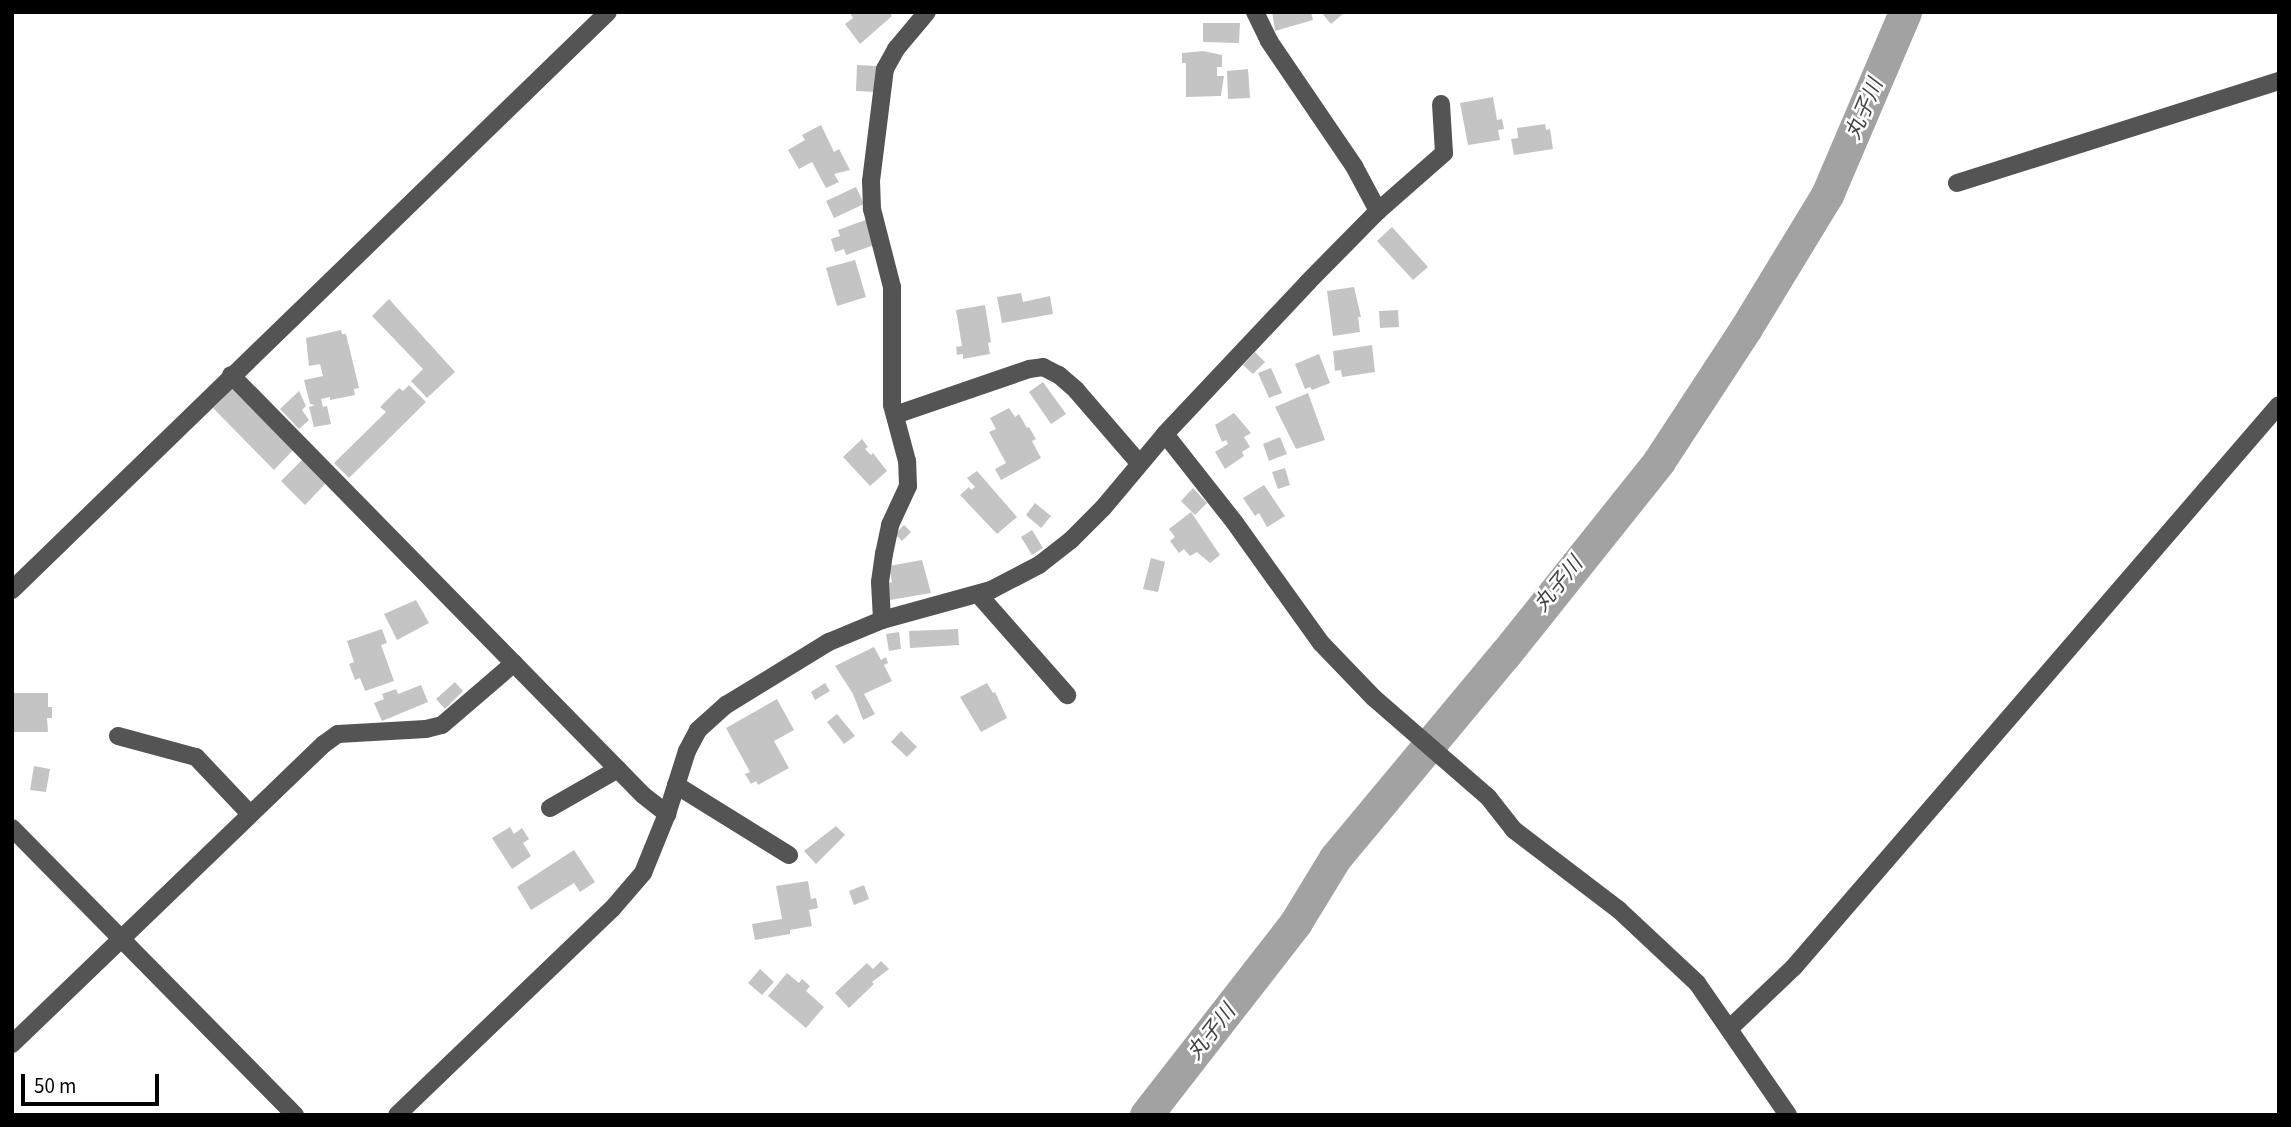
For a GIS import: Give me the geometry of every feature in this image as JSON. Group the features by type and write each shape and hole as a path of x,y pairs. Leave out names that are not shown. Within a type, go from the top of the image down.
{"street":[{"path":"12,590 608,12"},
{"path":"882,620 880,582 884,554 890,525 908,486 907,461 895,415 891,385 892,287 873,209 871,181 885,69 896,49 927,12"},
{"path":"1255,12 1269,41 1354,166 1378,211"},
{"path":"1957,183 2279,81"},
{"path":"397,1115 612,909 643,873 698,730 726,705 829,642 882,620 978,594 1039,565 1071,540 1103,508 1164,434 1378,211 1444,153 1441,104"},
{"path":"895,415 1029,369 1043,368 1059,375 1076,390 1139,463"},
{"path":"231,375 643,795 667,814"},
{"path":"1730,1028 1794,967 2279,405"},
{"path":"1164,434 1235,523 1321,643 1374,698 1488,797 1514,830 1619,910 1696,983 1730,1028 1787,1115"},
{"path":"978,594 1067,695"},
{"path":"12,1044 324,744 338,734 442,725 514,663"},
{"path":"118,736 196,757 250,814"},
{"path":"551,808 618,769"},
{"path":"676,785 789,855"},
{"path":"12,828 295,1115"}],"building":[{"path":"849,12 889,12 892,16 860,44 845,24 853,18"},
{"path":"1272,12 1311,12 1313,20 1275,31"},
{"path":"1321,12 1345,12 1331,24"},
{"path":"1203,23 1240,23 1239,43 1203,42"},
{"path":"1203,51 1222,55 1222,67 1217,67 1217,76 1224,76 1221,96 1186,97 1186,63 1182,63 1182,53"},
{"path":"857,65 877,66 875,92 856,91"},
{"path":"1248,69 1250,98 1228,99 1227,71"},
{"path":"1493,97 1497,120 1502,119 1504,129 1498,130 1500,140 1468,145 1460,103"},
{"path":"1545,124 1546,130 1550,129 1553,149 1514,155 1511,139 1518,138 1517,128"},
{"path":"821,125 834,152 839,149 850,170 834,174 839,182 826,188 812,162 799,169 788,150 805,140 802,135"},
{"path":"856,187 864,204 834,218 826,201"},
{"path":"868,219 877,244 846,255 844,249 835,252 831,239 840,236 838,230"},
{"path":"1392,227 1428,267 1413,280 1377,241"},
{"path":"855,260 866,297 837,306 826,268"},
{"path":"1354,287 1361,317 1358,317 1360,332 1333,336 1327,291"},
{"path":"1021,293 1023,302 1050,296 1053,314 1002,323 997,297"},
{"path":"389,299 455,372 427,398 411,381 423,369 372,316"},
{"path":"985,305 991,342 988,343 990,354 963,359 963,354 957,355 956,347 962,346 956,310"},
{"path":"1398,310 1399,327 1380,328 1379,311"},
{"path":"341,330 342,334 346,334 359,388 354,389 355,395 321,399 323,407 327,406 331,424 314,427 309,407 315,405 310,404 304,380 323,376 320,364 309,366 306,338"},
{"path":"1372,345 1375,372 1342,377 1341,370 1335,371 1333,351"},
{"path":"1255,352 1265,362 1253,374 1243,365"},
{"path":"1319,354 1330,383 1312,390 1310,387 1305,389 1295,364"},
{"path":"1271,368 1282,393 1269,398 1258,373"},
{"path":"1043,382 1066,414 1051,424 1029,392"},
{"path":"409,385 426,402 349,478 334,463 386,412 380,407 399,388 403,391"},
{"path":"232,389 293,450 274,470 213,408"},
{"path":"299,391 306,406 302,410 309,420 299,429 280,409"},
{"path":"1308,393 1325,440 1296,449 1275,407"},
{"path":"1009,408 1015,417 1019,414 1027,428 1029,427 1036,439 1032,441 1041,458 1001,480 995,469 1006,463 989,432 996,429 990,418"},
{"path":"1234,413 1251,433 1244,437 1250,447 1242,452 1244,456 1225,469 1215,452 1228,444 1226,440 1222,442 1215,425"},
{"path":"1280,437 1287,454 1269,461 1263,444"},
{"path":"862,439 868,447 865,449 871,455 873,453 887,471 870,486 843,457"},
{"path":"303,459 326,483 305,505 281,481"},
{"path":"1285,468 1290,485 1278,489 1272,472"},
{"path":"977,471 1017,517 997,534 960,495 969,487 971,490 975,487 967,478"},
{"path":"1264,485 1285,516 1267,527 1259,513 1255,516 1243,498"},
{"path":"1193,488 1207,503 1195,515 1181,501"},
{"path":"1035,503 1051,516 1041,528 1026,515"},
{"path":"1191,512 1220,555 1210,563 1197,552 1190,556 1184,549 1179,553 1170,541 1175,537 1169,529"},
{"path":"904,525 911,532 902,541 895,534"},
{"path":"1032,530 1043,548 1032,555 1021,537"},
{"path":"1151,558 1165,562 1158,592 1143,589"},
{"path":"922,560 931,593 890,600 887,583 892,582 889,566"},
{"path":"416,600 429,623 397,640 384,614"},
{"path":"382,629 387,643 381,645 394,681 365,691 360,678 355,680 349,664 354,662 347,641"},
{"path":"958,629 959,645 910,648 909,631"},
{"path":"899,632 901,649 889,651 886,634"},
{"path":"874,647 881,660 886,657 888,663 884,665 892,681 864,694 875,714 863,720 853,694 835,666"},
{"path":"455,682 463,691 445,709 436,699"},
{"path":"825,683 830,691 815,700 811,692"},
{"path":"987,683 993,693 995,692 1007,718 981,732 960,697"},
{"path":"421,685 428,702 382,721 374,703 384,699 382,694 396,689 398,694"},
{"path":"13,693 48,693 48,707 52,707 52,718 47,718 48,732 14,732"},
{"path":"777,699 794,730 774,741 789,768 758,785 756,781 751,784 745,774 750,772 726,728"},
{"path":"837,714 855,736 844,744 827,722"},
{"path":"901,731 917,747 907,757 891,742"},
{"path":"34,766 50,769 46,792 30,790"},
{"path":"836,826 845,835 816,864 804,851"},
{"path":"510,827 514,834 522,828 529,839 523,843 531,856 512,869 492,838"},
{"path":"574,850 595,882 580,892 574,883 531,910 517,887"},
{"path":"808,881 811,899 816,898 818,908 809,910 812,926 790,930 790,934 755,940 752,924 782,919 776,886"},
{"path":"864,885 869,899 854,905 849,891"},
{"path":"881,961 889,969 872,982 874,984 849,1008 835,993 867,963 873,969"},
{"path":"760,969 774,982 762,995 748,983"},
{"path":"787,973 799,983 802,979 810,986 806,991 824,1007 806,1028 768,996"}],"waterway":[{"name":"丸子川","path":"1146,1115 1296,922 1335,858 1506,653 1659,461 1746,328 1827,195 1905,12"}]}
